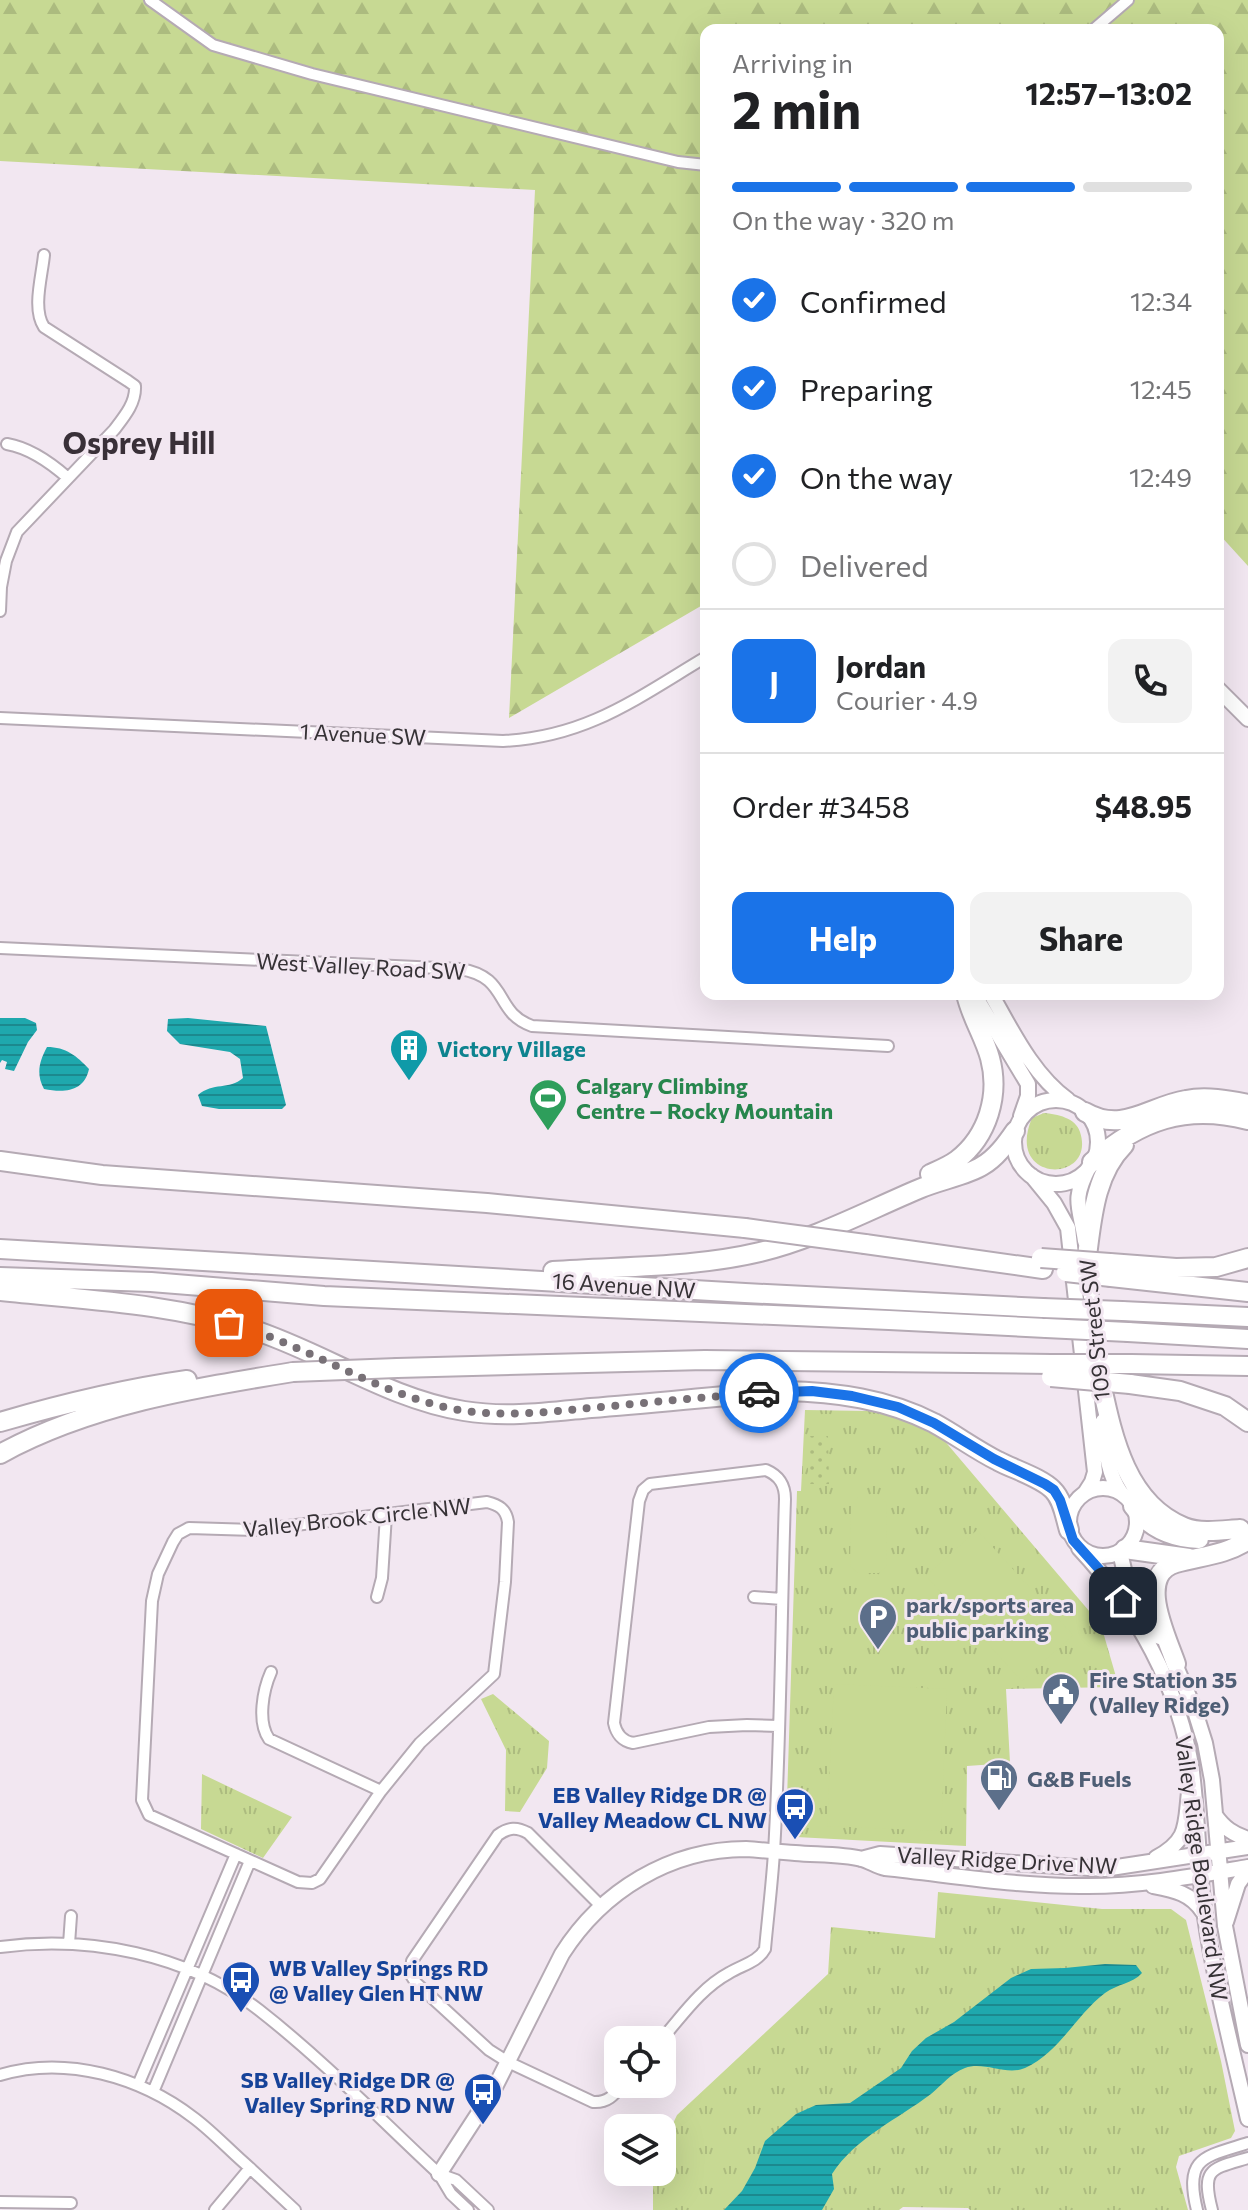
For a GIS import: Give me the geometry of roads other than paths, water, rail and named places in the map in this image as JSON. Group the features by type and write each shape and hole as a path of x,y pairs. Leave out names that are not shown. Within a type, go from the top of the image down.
{"highway":[{"path":"886,1203 920,1179 955,1162 975,1142 990,1113 993,1086 991,1060 967,1000"},
{"path":"1078,1107 1097,1119 1114,1121 1186,1100 1224,1099 1248,1104"},
{"path":"1091,1164 1126,1135 1178,1116 1210,1114 1248,1120"},
{"path":"1087,1256 1097,1192 1105,1172 1120,1148 1151,1124"},
{"path":"491,1277 686,1263 760,1252 835,1225 937,1181 979,1168 1004,1147 1016,1127"},
{"path":"1,1161 102,1175 487,1203 745,1228 950,1255 1110,1270 1248,1292"},
{"name":"16 Avenue NW","path":"0,1249 745,1293 1248,1317"},
{"path":"1110,1270 1216,1267 1248,1258"},
{"name":"16 Avenue NW","path":"0,1277 151,1282 339,1297 889,1320 1248,1339"},
{"path":"0,1291 157,1307 206,1317 253,1330 411,1397 465,1411 502,1414 559,1412 784,1391 812,1391 877,1401 934,1423 1054,1490 1069,1530"},
{"path":"0,1422 65,1403 144,1386 209,1377 397,1368 705,1360 906,1363 1051,1371 1180,1391 1225,1406 1248,1422"},
{"path":"1051,1371 1131,1364 1248,1366"},
{"path":"1098,1369 1125,1469 1141,1493 1164,1515 1186,1528 1245,1530"},
{"path":"0,1454 26,1439 135,1403 203,1386 293,1372"},
{"path":"1127,1499 1141,1516 1161,1531 1179,1538 1213,1538 1245,1530"},
{"path":"1176,1664 1157,1608 1157,1578 1164,1569 1174,1564 1237,1548 1245,1530"},
{"path":"1123,1550 1195,1559"}],"street":[{"path":"150,0 213,45 312,74 678,162 700,164"},
{"path":"1100,24 1128,0"},
{"path":"0,611 3,560 17,532 114,430 136,391 135,386 41,323 39,303 44,255"},
{"path":"7,444 27,450 68,478"},
{"name":"1 Avenue SW","path":"0,718 519,740 559,733 602,718 700,661"},
{"path":"1224,695 1248,719"},
{"name":"West Valley Road SW","path":"0,948 460,969 475,971 486,977 512,1015 532,1026 888,1046"},
{"path":"978,1000 1028,1084 1028,1096 1016,1127 1014,1145 1018,1160 1032,1176 1047,1182 1062,1183 1077,1177 1091,1164 1097,1139 1094,1124 1078,1107 1058,1093 1035,1066 995,1000"},
{"path":"1016,1127 1027,1111 1041,1102 1056,1100 1078,1107"},
{"name":"109 Street SW","path":"1091,1164 1077,1196 1087,1256 1108,1464 1112,1480 1127,1499"},
{"name":"109 Street SW","path":"1032,1176 1054,1203 1068,1228 1095,1472 1085,1493"},
{"path":"674,2026 710,1986 752,1962 765,1949 774,1851 778,1726 782,1599 785,1499 777,1476 766,1470 650,1484 643,1490 639,1501 617,1692 616,1731 623,1739 633,1743 709,1727 778,1726"},
{"path":"1103,1488 1127,1499 1137,1521 1137,1529 1130,1543 1112,1556 1095,1556 1079,1548 1069,1530 1069,1513 1073,1505 1085,1493 1103,1488"},
{"name":"Valley Brook Circle NW","path":"487,1502 502,1507 508,1522 505,1582 494,1674 420,1743 381,1791 323,1876 316,1881 303,1884 153,1817 143,1804 150,1623 158,1574 178,1534 189,1528 254,1530 386,1515 487,1502"},
{"path":"377,1597 382,1578 386,1515"},
{"name":"Valley Ridge Boulevard NW","path":"1079,1548 1123,1601 1165,1676 1179,1714 1191,1768 1205,1916 1248,2119"},
{"name":"Valley Ridge Boulevard NW","path":"1123,1550 1125,1574 1176,1664 1205,1743 1212,1780 1225,1926 1248,2045"},
{"path":"754,1597 782,1599"},
{"path":"271,1672 265,1687 263,1725 269,1739 381,1791"},
{"path":"1146,1864 1172,1850 1179,1842 1191,1768"},
{"path":"1215,1815 1231,1832 1248,1839"},
{"path":"601,1906 528,1833 509,1828 498,1835 412,1961 411,1975 489,2050 508,2062 593,2102 611,2098"},
{"name":"Valley Ridge Drive NW","path":"861,1859 880,1854 1087,1869 1146,1864 1248,1847"},
{"name":"Valley Ridge Drive NW","path":"439,2174 488,2101 573,1937 601,1906 640,1878 671,1863 693,1856 745,1849 861,1859 885,1868 1035,1884 1089,1886 1141,1883 1248,1868"},
{"path":"138,2085 236,1854"},
{"path":"153,2092 250,1861"},
{"path":"1225,1926 1238,1884 1248,1868"},
{"path":"1141,1883 1184,1893 1193,1899 1205,1916"},
{"path":"69,1944 71,1916"},
{"path":"0,1947 69,1944 120,1950 202,1977 258,2010 292,2037 439,2174 451,2194 468,2210"},
{"path":"0,2075 28,2069 67,2069 105,2074 138,2085 196,2119 295,2210"},
{"path":"1197,2210 1192,2186 1195,2170 1206,2158 1248,2143"},
{"path":"1212,2210 1206,2185 1208,2176 1218,2168 1248,2158"},
{"path":"215,2210 250,2168"},
{"path":"1195,2170 1208,2176"},
{"path":"439,2174 456,2180 488,2210"},
{"path":"0,2202 71,2203"}],"water":[{"path":"0,1018 25,1018 36,1023 37,1030 14,1071 5,1069 7,1062 2,1060 0,1063"},
{"path":"188,1018 266,1026 286,1105 282,1109 202,1106 198,1095 243,1078 240,1059 230,1052 180,1044 167,1031 168,1019"},
{"path":"47,1047 65,1051 85,1064 89,1069 83,1082 72,1089 44,1089 40,1068"},
{"path":"1136,1965 1142,1973 1094,2002 1058,2043 1037,2061 1018,2070 972,2066 960,2070 865,2139 832,2174 834,2189 822,2210 724,2210 742,2191 765,2141 796,2114 816,2105 850,2103 901,2068 912,2051 926,2038 954,2022 1011,1978 1031,1969"}],"place":[{"name":"Victory Village","path":"409,1082"},
{"name":"Calgary Climbing Centre – Rocky Mountain","path":"548,1132"},
{"name":"park/sports area public parking","path":"878,1651"},
{"name":"Fire Station 35 (Valley Ridge)","path":"1061,1726"},
{"name":"G&B Fuels","path":"999,1812"},
{"name":"EB Valley Ridge DR @ Valley Meadow CL NW","path":"795,1841"},
{"name":"WB Valley Springs RD @ Valley Glen HT NW","path":"241,2014"},
{"name":"SB Valley Ridge DR @ Valley Spring RD NW","path":"483,2126"}],"district":[{"name":"Osprey Hill","path":"139,441"}]}
